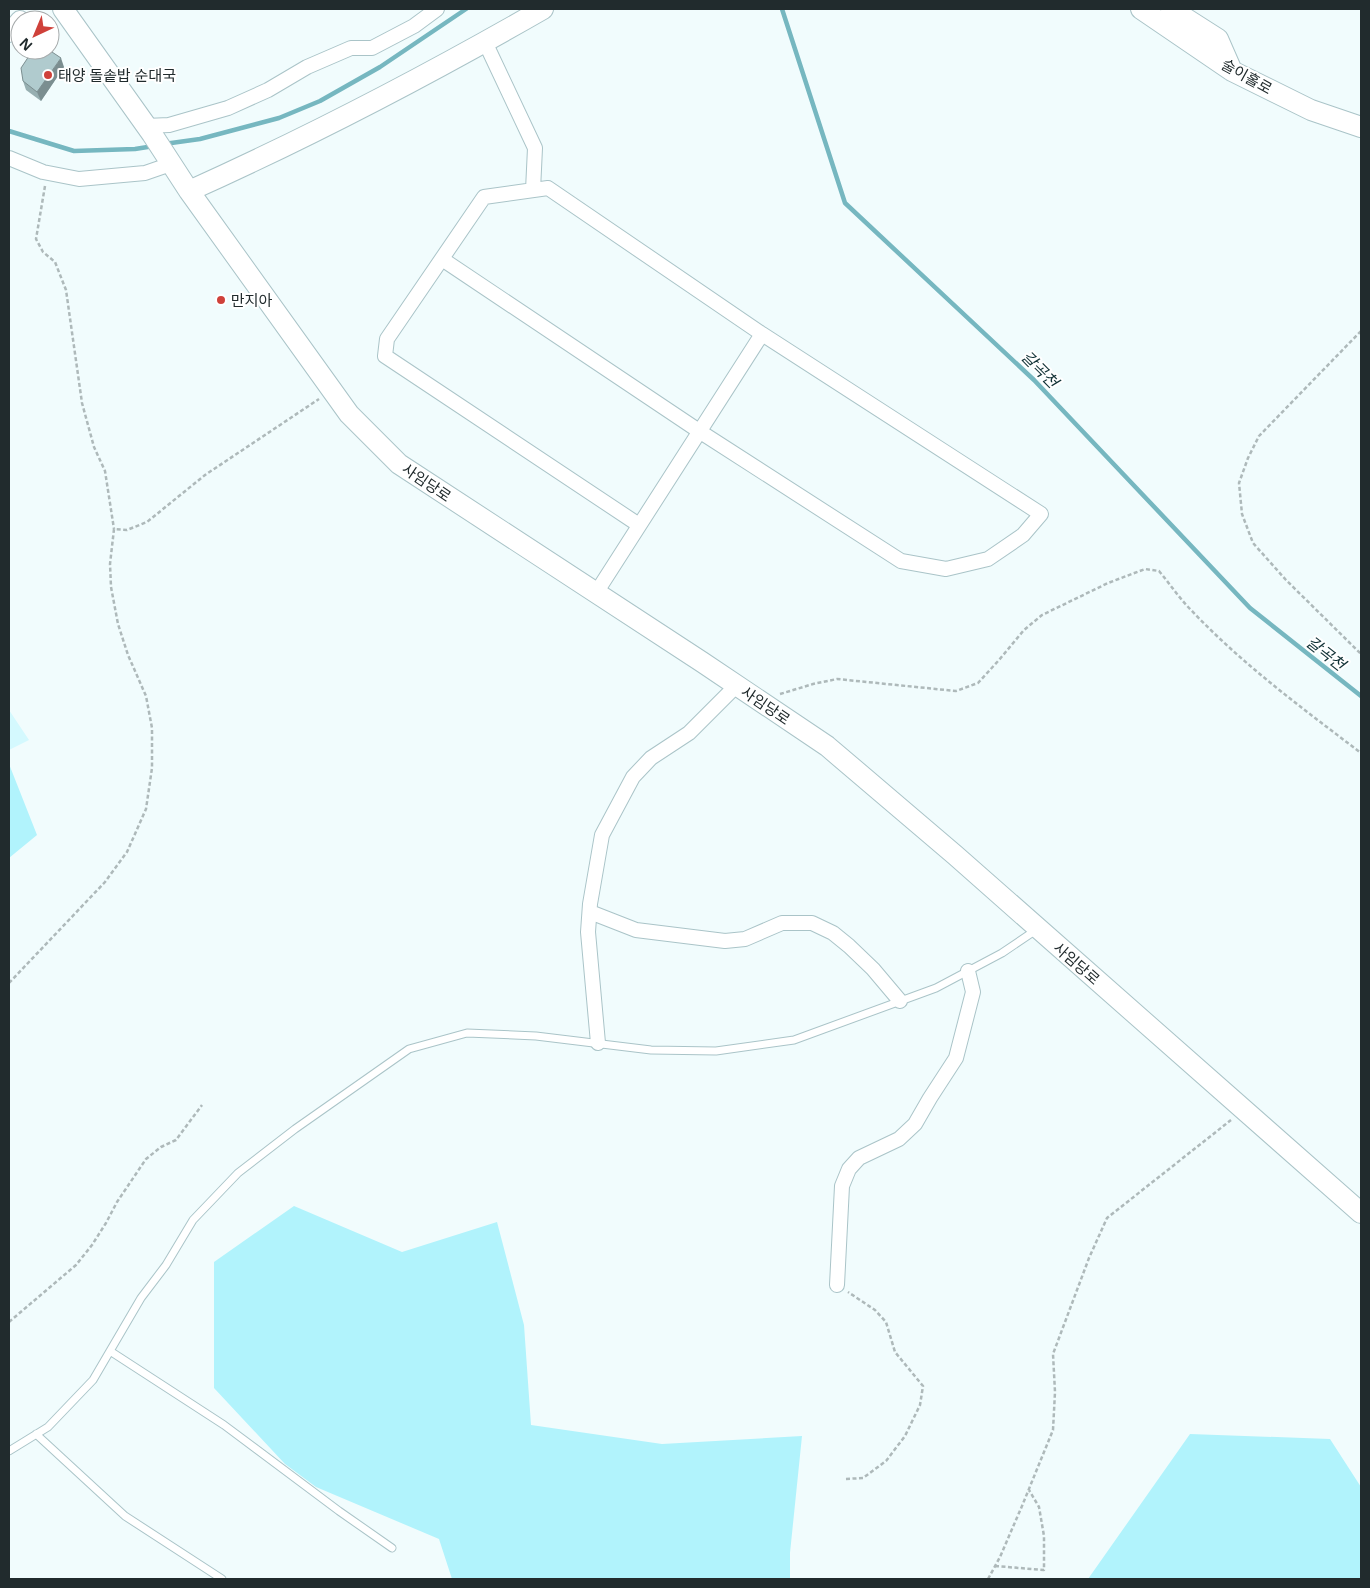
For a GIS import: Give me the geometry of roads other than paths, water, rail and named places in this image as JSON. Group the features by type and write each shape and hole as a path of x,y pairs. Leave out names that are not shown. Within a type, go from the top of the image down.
{"main road":[{"path":"63,9 149,130"},
{"path":"189,191 267,156 485,42 543,9"},
{"name":"술이홀로","path":"1141,9 1232,71 1311,110 1361,128"},
{"path":"1171,9 1218,38 1232,71"},
{"name":"사임당로","path":"149,130 189,191 349,414 399,464 737,685 826,746 955,855 1361,1213"}],"street":[{"path":"149,130 169,126 228,108 268,90 307,67 351,48 372,48 414,26 437,9"},
{"path":"485,42 535,148 533,190"},
{"path":"9,158 47,172 79,179 145,173 171,164"},
{"path":"442,259 699,431 901,560 946,568 988,559 1023,535 1042,514 762,334 548,188 484,197 387,339 385,356 639,525"},
{"path":"596,593 762,334"},
{"path":"598,1043 588,932 602,835 633,776 651,758 689,733 737,685"},
{"path":"590,912 636,930 724,941 745,939 782,923 812,923 833,933 849,946 900,1001"},
{"path":"836,1285 842,1186 849,1168 859,1158 899,1139 915,1124 956,1058 973,992 968,971"}],"lane":[{"path":"9,1451 48,1427 93,1380 141,1298 166,1266 193,1220 238,1173 295,1129 410,1048 467,1033 536,1036 651,1050 716,1051 794,1040 936,988 1002,953 1038,928"},
{"path":"110,1351 224,1425 392,1548"},
{"path":"36,1434 125,1516 222,1579"}],"waterway":[{"path":"164,144 200,139 279,118 320,101 380,67 466,9"},
{"name":"갈곡천","path":"782,9 845,203 1034,380 1250,608 1361,696"},
{"path":"9,131 74,151 135,149 154,146"}],"place":[{"name":"태양 돌솥밥 순대국","path":"48,75"},
{"name":"만지아","path":"221,300"}]}
